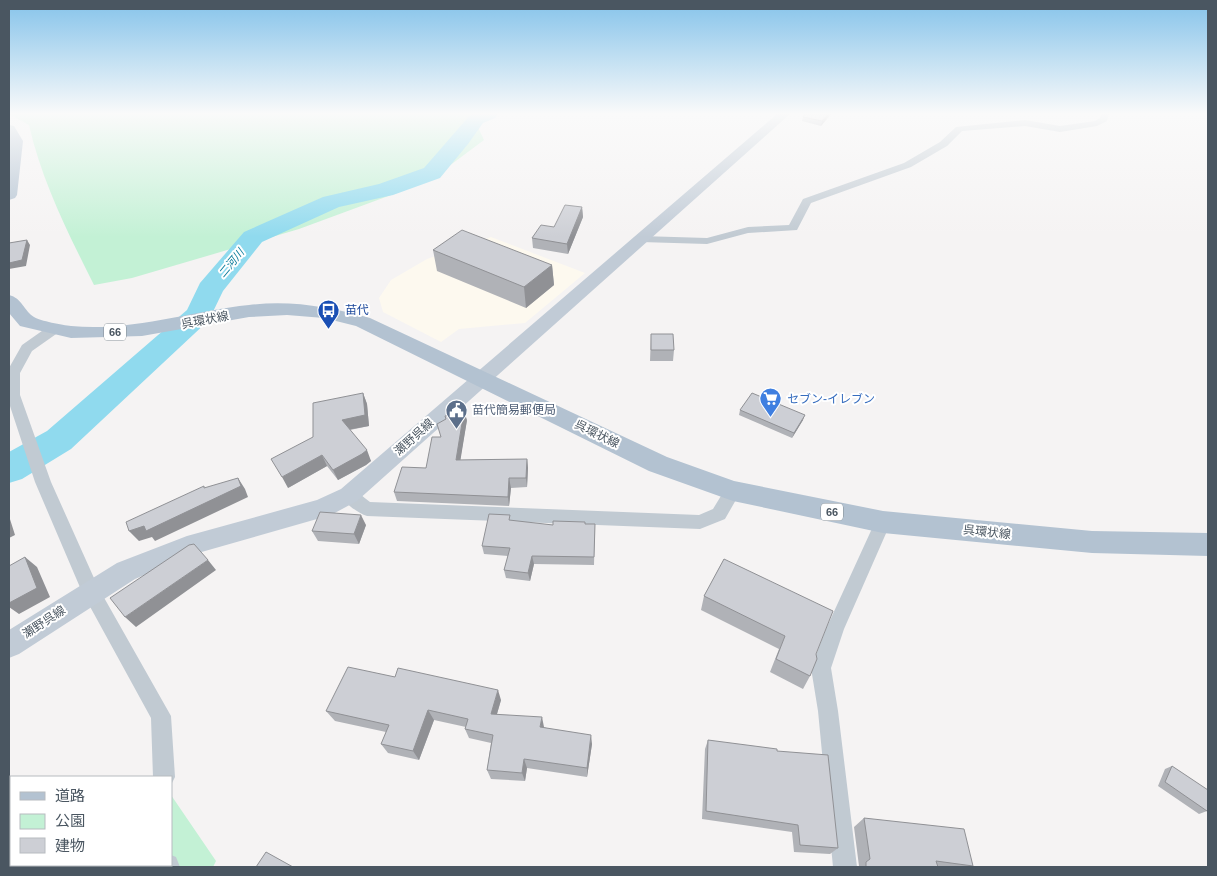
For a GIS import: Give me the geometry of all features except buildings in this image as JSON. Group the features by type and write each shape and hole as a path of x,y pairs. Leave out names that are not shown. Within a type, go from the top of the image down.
{"main road":[{"path":"9,195 14,155"},
{"name":"瀬野呉線","path":"9,645 126,571 187,546 322,508 349,495 737,155"},
{"name":"呉環状線","path":"9,301 27,322 71,332 109,332 175,325 249,311 277,309 324,312 362,322 658,464 733,491 883,522 1092,542 1208,545"}],"street":[{"path":"641,239 707,241 748,230 793,228 807,202 909,166 928,155"},
{"path":"54,329 27,348 13,373 13,396 43,482 91,592 161,716 164,776"},
{"path":"349,495 367,509 700,522 719,514 733,491"},
{"path":"845,867 828,711 821,668 835,629 883,522"}],"shaded area":[{"path":"491,237 585,273 525,323 459,329 441,342 383,312 379,298 391,280 427,259"}],"green space":[{"path":"37,155 464,155 429,181 299,229 132,278 94,285 65,227"},
{"path":"9,791 10,866 172,866 172,796 216,861 213,867 9,867"}],"waterway":[{"name":"二河川","path":"9,469 59,440 199,314 210,289 253,237 331,202 385,190 432,173 448,155"}],"place":[{"name":"苗代","path":"329,329"},
{"name":"セブン-イレブン","path":"771,418"},
{"name":"苗代簡易郵便局","path":"456,429"}]}
